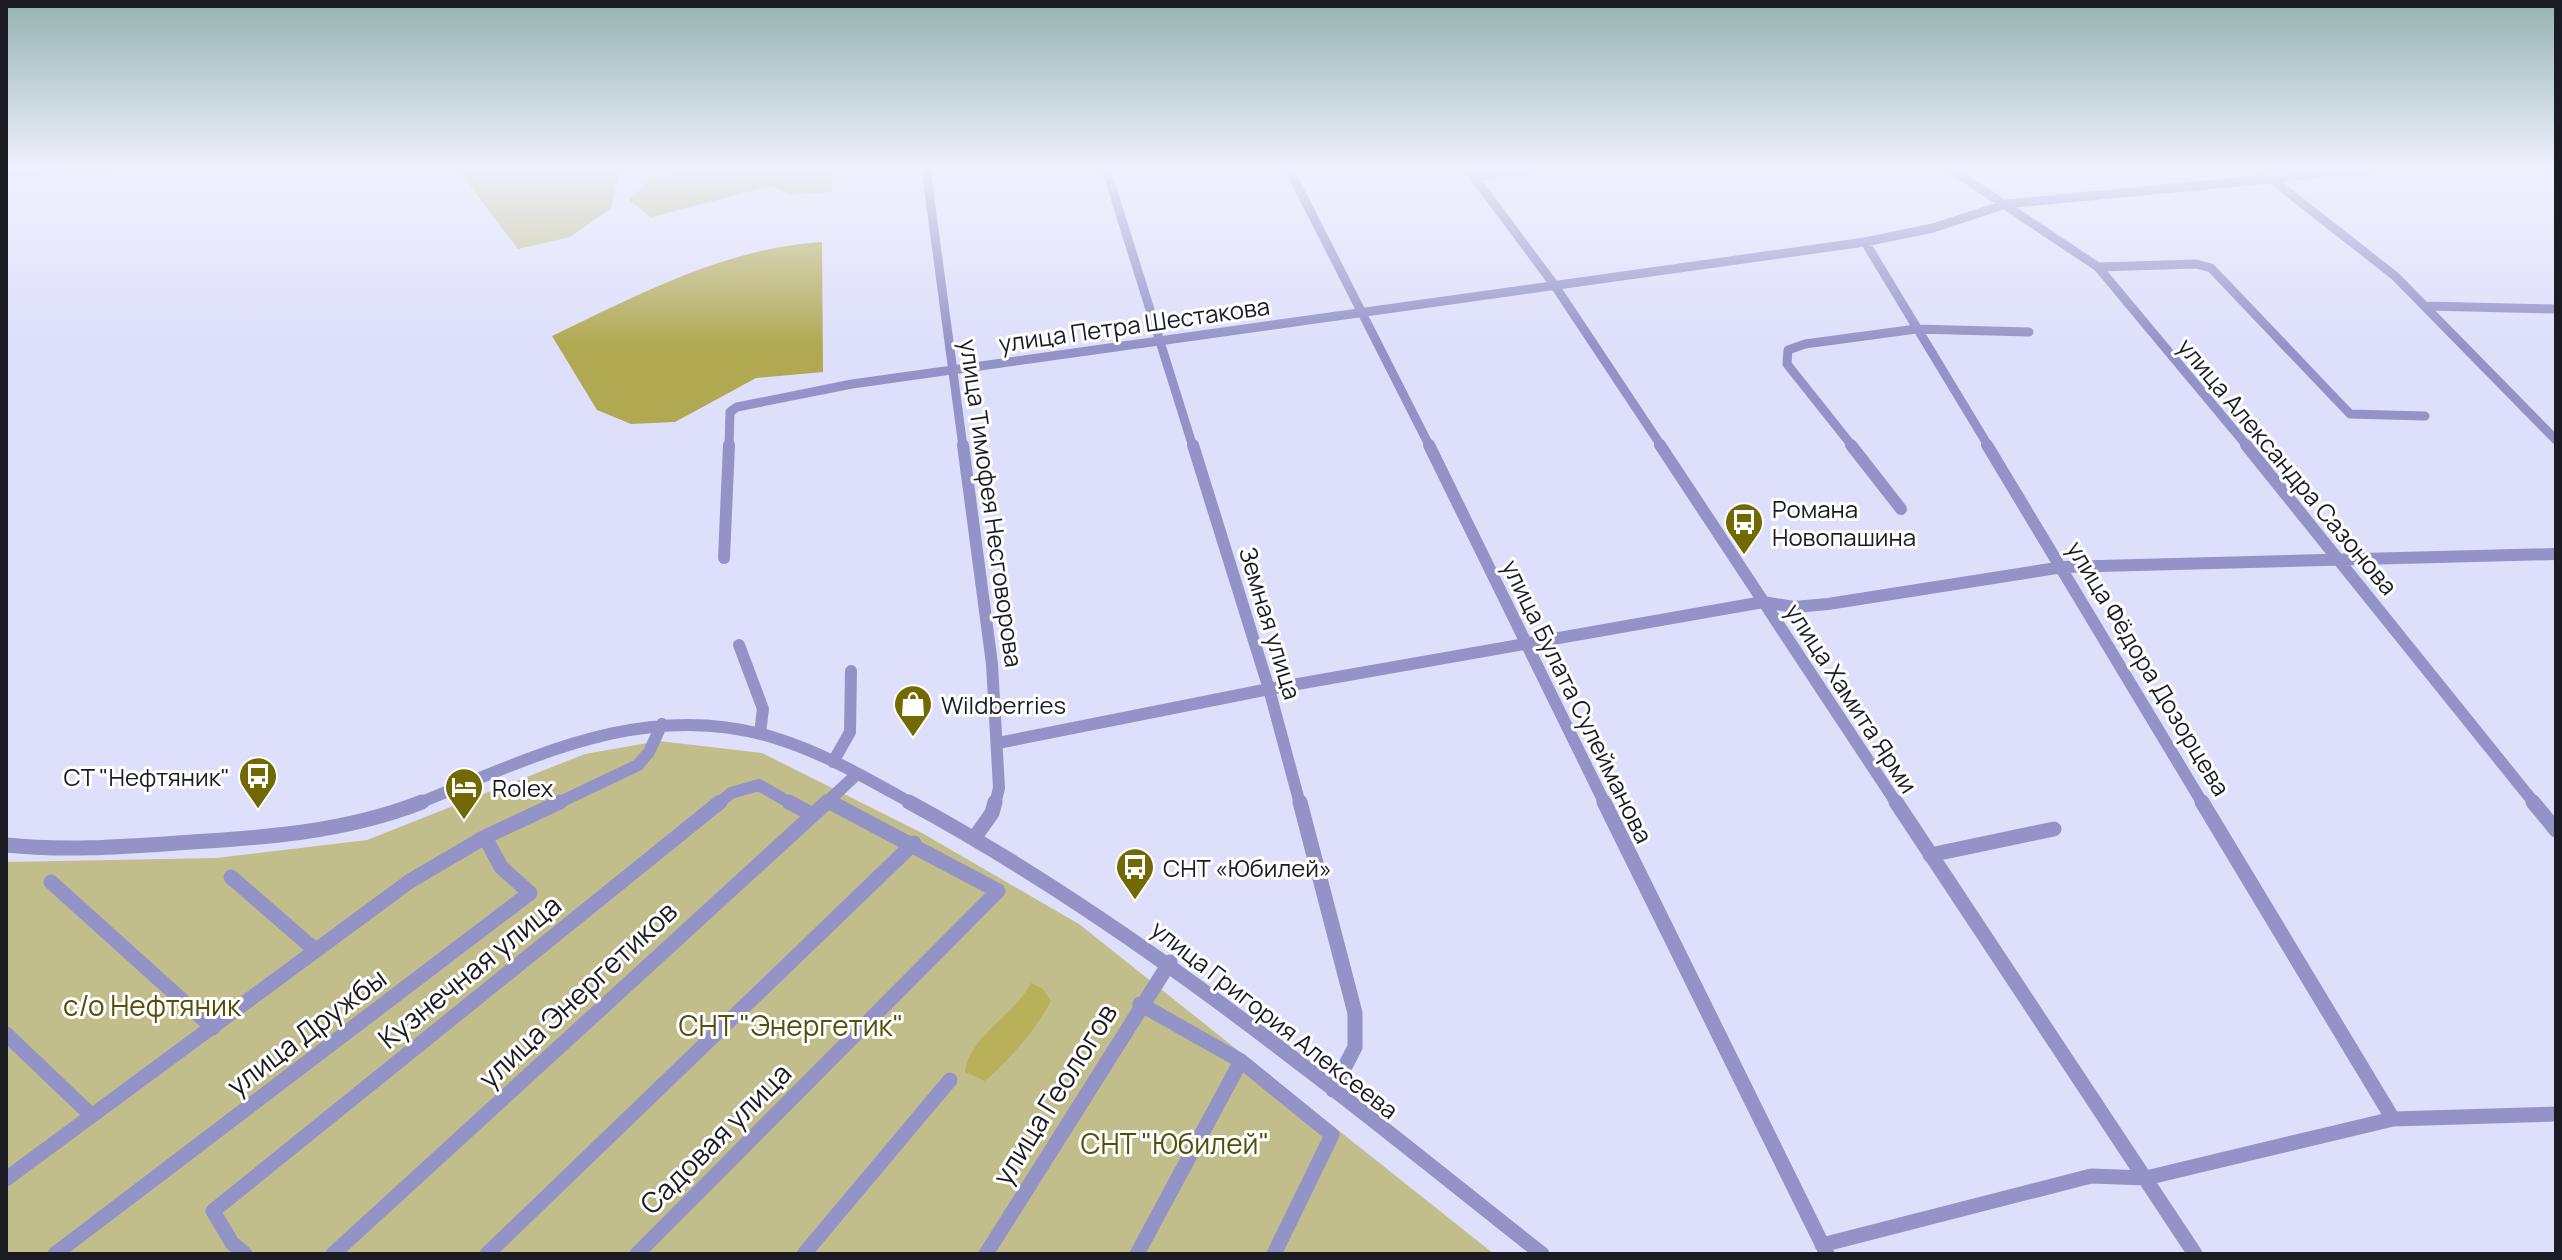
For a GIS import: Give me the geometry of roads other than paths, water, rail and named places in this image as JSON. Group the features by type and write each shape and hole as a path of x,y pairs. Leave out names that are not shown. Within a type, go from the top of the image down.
{"street":[{"name":"улица Тимофея Несговорова","path":"934,228 992,664 998,743 999,788 992,813 975,837"},
{"name":"Земная улица","path":"1124,228 1269,689 1358,1022 1358,1044 1349,1068 1333,1090"},
{"name":"улица Булата Сулейманова","path":"1318,228 1440,468 1824,1249"},
{"name":"улица Хамита Ярми","path":"1512,228 1553,283 2195,1254"},
{"name":"улица Петра Шестакова","path":"724,558 730,412 743,403 1553,283 1865,242 1934,228"},
{"name":"улица Александра Сазонова","path":"2041,228 2098,267 2342,561 2556,830"},
{"path":"2334,228 2395,276 2556,440"},
{"name":"улица Фёдора Дозорцева","path":"1865,242 2393,1119"},
{"path":"2098,267 2196,264 2211,268 2350,414 2425,416"},
{"path":"2426,306 2556,309"},
{"path":"1901,509 1787,364 1788,350 1805,344 1916,329 2029,332"},
{"path":"998,743 1269,689 1763,602 1794,607 1828,604 2063,567 2556,554"},
{"path":"739,645 763,709 760,733"},
{"path":"833,762 850,732 851,671"},
{"path":"6,1179 410,881 485,837 638,765 649,752 662,724"},
{"name":"улица Григория Алексеева","path":"6,845 64,849 132,847 326,830 383,816 576,742 621,729 662,724 710,725 760,733 857,774 975,837 1064,890 1170,962 1542,1254"},
{"name":"улица Энергетиков","path":"333,1254 857,774"},
{"name":"Кузнечная улица","path":"245,1254 232,1243 213,1211 731,793 759,785 811,814"},
{"name":"Садовая улица","path":"637,1254 998,891 914,843 827,800"},
{"path":"1930,855 2054,829"},
{"name":"улица Дружбы","path":"55,1254 530,893 501,867 485,837"},
{"path":"487,1254 914,843"},
{"path":"231,877 315,950"},
{"path":"51,882 213,1028"},
{"name":"улица Геологов","path":"986,1254 1140,1004 1170,962"},
{"path":"1140,1004 1241,1061 1332,1135 1274,1254"},
{"path":"6,1034 91,1115"},
{"path":"1137,1254 1241,1061"},
{"path":"804,1254 950,1080"},
{"path":"1824,1249 2091,1176 2146,1178 2393,1119 2556,1114"}],"place":[{"name":"Романа Новопашина","path":"1744,556"},
{"name":"Wildberries","path":"913,738"},
{"name":"СТ \"Нефтяник\"","path":"258,810"},
{"name":"Rolex","path":"464,821"},
{"name":"СНТ «Юбилей»","path":"1135,901"}],"park label":[{"name":"с/о Нефтяник","path":"152,1005"},
{"name":"СНТ \"Энергетик\"","path":"791,1025"},
{"name":"СНТ \"Юбилей\"","path":"1175,1143"}]}
